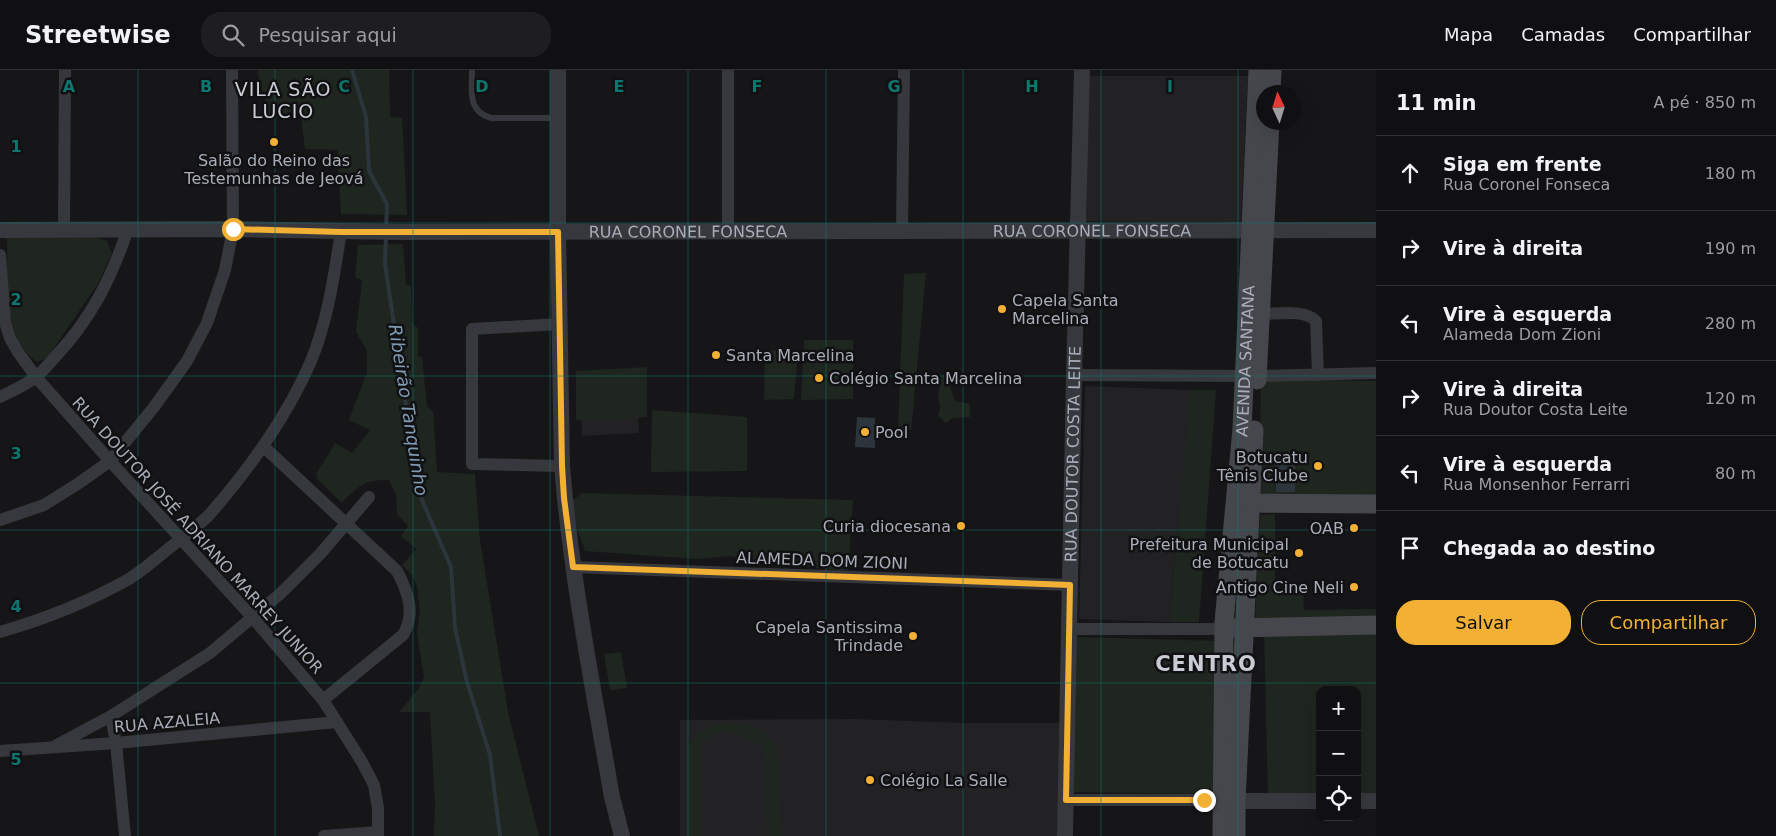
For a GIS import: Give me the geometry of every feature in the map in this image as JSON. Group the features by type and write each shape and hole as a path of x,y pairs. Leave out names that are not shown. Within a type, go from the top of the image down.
{"main road":[{"name":"AVENIDA SANTANA","path":"1229,800 1224,629 1242,503 1251,376 1257,231 1258,70"},
{"path":"1271,85 1272,70"},
{"name":"AVENIDA SANTANA","path":"1251,376 1261,314 1257,231 1269,130"},
{"name":"AVENIDA SANTANA","path":"1229,800 1246,628 1242,503"},
{"path":"1242,503 1376,504"},
{"path":"1224,629 1376,625"},
{"path":"1222,836 1229,800"},
{"path":"1229,800 1236,836"}],"street":[{"path":"64,230 65,70"},
{"path":"0,520 44,505 110,461 154,407 191,353 208,322 225,270 233,229 232,70"},
{"path":"558,70 558,232 564,498 573,567 612,797 622,836"},
{"path":"728,70 728,232"},
{"path":"902,231 904,70"},
{"name":"RUA DOUTOR COSTA LEITE","path":"1065,836 1082,70"},
{"path":"0,398 36,377 62,350 86,320 103,292 118,260 128,229"},
{"name":"RUA CORONEL FONSECA","path":"0,230 233,229 341,232 1376,230"},
{"path":"0,632 37,622 83,603 130,578 208,516 263,446 283,416 311,360 329,303 341,232"},
{"name":"RUA DOUTOR JOSÉ ADRIANO MARREY JUNIOR","path":"0,255 5,322 10,338 36,377 253,618 323,700 362,762 374,785 378,808 378,834"},
{"path":"1261,314 1304,314 1312,316 1316,321 1318,375"},
{"path":"560,324 472,329 472,464 562,466"},
{"path":"1074,375 1251,376 1376,373"},
{"path":"263,446 397,571 409,597 410,621 403,634 323,700"},
{"path":"55,746 111,716 210,653 280,594 347,524 369,497"},
{"name":"ALAMEDA DOM ZIONI","path":"573,567 1070,585"},
{"path":"1069,629 1224,629"},
{"path":"111,716 116,744 125,836"},
{"name":"RUA AZALEIA","path":"0,751 55,746 116,744 336,722"},
{"path":"1066,800 1316,801"},
{"path":"1361,801 1376,801"},
{"path":"324,836 378,834"}],"lane":[{"path":"472,70 473,100 476,109 481,115 491,118 557,118"}],"shaded area":[{"path":"258,70 389,70 390,117 402,118 407,215 341,214 337,150 305,149 301,117 270,118"},
{"path":"1089,76 1248,76 1241,223 1086,221"},
{"path":"7,236 90,236 107,241 112,253 99,282 47,358 37,362 25,351 17,337 12,321 7,287"},
{"path":"403,244 406,285 411,285 412,323 418,328 418,356 422,357 427,406 433,412 437,472 475,474 480,540 508,712 539,836 434,836 435,803 430,712 399,712 419,688 424,677 417,634 420,610 417,586 412,575 402,565 416,549 401,536 408,526 397,514 396,495 389,480 373,481 362,485 342,503 318,480 316,474 335,443 352,453 370,430 349,420 367,372 367,351 356,332 362,280 355,277 358,245"},
{"path":"926,273 911,430 898,430 904,274"},
{"path":"804,340 853,340 853,399 801,400"},
{"path":"765,350 798,352 794,399 764,400"},
{"path":"647,367 647,417 576,420 576,371"},
{"path":"949,372 955,401 970,404 970,417 952,418 946,423 938,416 940,409 938,394 942,375"},
{"name":"Botucatu Tênis Clube","path":"1261,379 1376,381 1376,497 1259,498"},
{"path":"1085,386 1191,390 1191,424 1178,526 1169,622 1079,619"},
{"path":"1191,390 1216,390 1199,622 1169,622"},
{"path":"581,408 638,413 639,433 582,436"},
{"path":"652,410 747,417 747,471 651,472"},
{"name":"Pool","path":"857,417 875,418 875,448 855,447"},
{"path":"1276,454 1295,454 1295,492 1276,492"},
{"path":"582,493 853,500 848,572 729,556 696,559 585,551 572,514 573,500"},
{"path":"1275,514 1275,591 1303,591 1304,610 1376,609 1376,622 1255,623 1260,515"},
{"path":"1264,631 1376,632 1376,794 1361,794 1361,686 1316,686 1316,794 1268,794"},
{"path":"1075,637 1219,641 1216,794 1073,792"},
{"path":"621,652 627,688 610,690 604,654"},
{"name":"Colégio La Salle","path":"854,719 966,723 1062,723 1057,836 680,836 680,720"},
{"path":"725,722 753,728 777,745 782,836 767,836 764,755 762,747 738,735 720,733 706,740 701,748 701,836 688,836 688,742 712,725"}],"waterway":[{"name":"Ribeirão Tanquinho","path":"352,70 366,117 369,171 387,204 386,229"},
{"name":"Ribeirão Tanquinho","path":"386,236 385,264 419,493 451,567 455,628 467,682 490,755 500,836"}],"place":[{"name":"Salão do Reino das Testemunhas de Jeová","path":"274,142"},
{"name":"Capela Santa Marcelina","path":"1002,309"},
{"name":"Santa Marcelina","path":"716,355"},
{"name":"Colégio Santa Marcelina","path":"819,378"},
{"name":"Pool","path":"865,432"},
{"name":"Botucatu Tênis Clube","path":"1318,466"},
{"name":"Curia diocesana","path":"961,526"},
{"name":"OAB","path":"1354,528"},
{"name":"Prefeitura Municipal de Botucatu","path":"1299,553"},
{"name":"Antigo Cine Neli","path":"1354,587"},
{"name":"Capela Santissima Trindade","path":"913,636"},
{"name":"Colégio La Salle","path":"870,780"}],"district":[{"name":"VILA SÃO LUCIO","path":"283,100"},
{"name":"CENTRO","path":"1206,664"}],"route":[{"path":"233,229 341,232 558,232 562,466 573,567 1070,585 1066,800 1204,800"}]}
